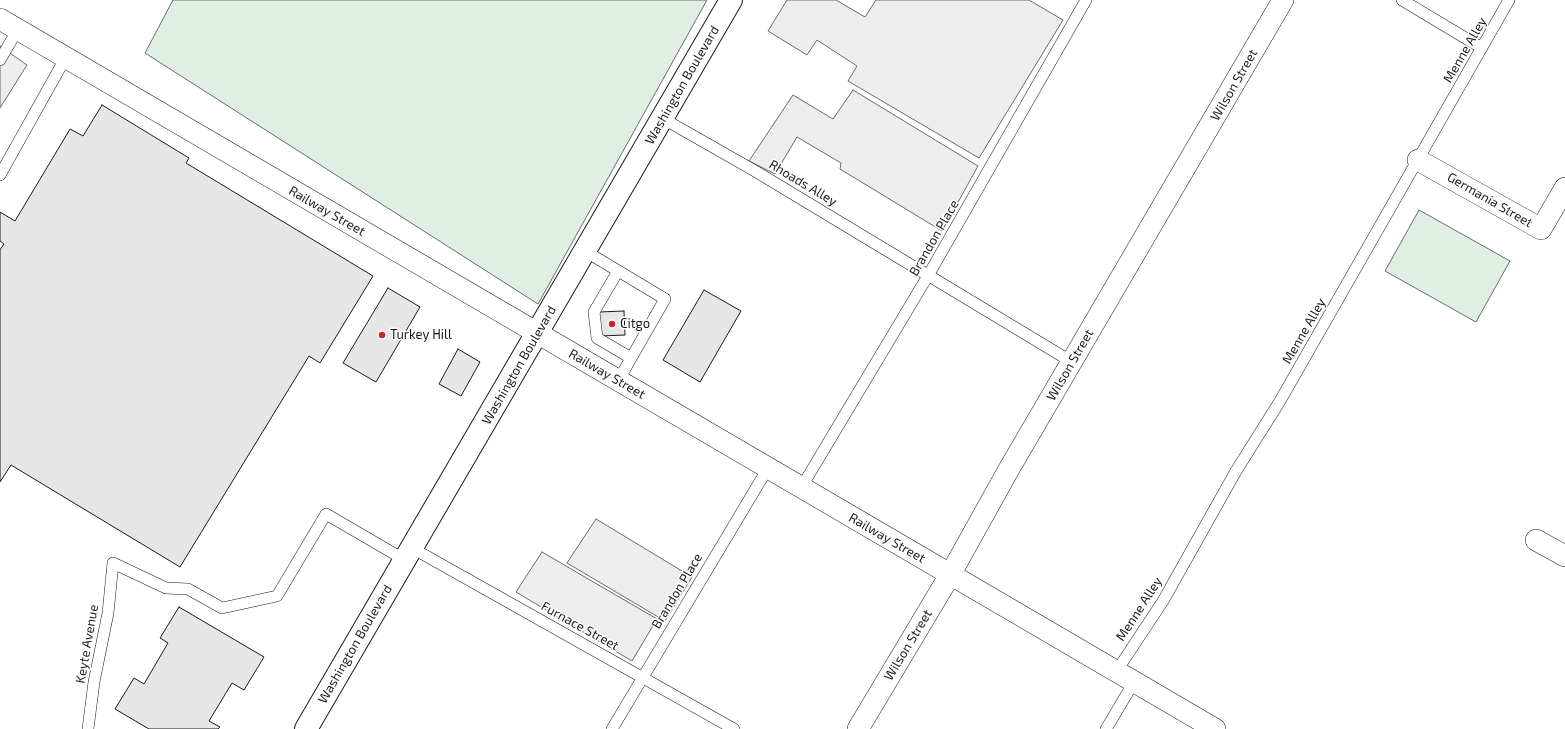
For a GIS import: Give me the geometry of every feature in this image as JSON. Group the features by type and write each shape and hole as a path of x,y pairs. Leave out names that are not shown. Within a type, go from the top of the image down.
{"main road":[{"name":"Washington Boulevard","path":"306,729 731,0"}],"street":[{"name":"Wilson Street","path":"858,729 950,575 1283,0"},
{"name":"Railway Street","path":"0,19 1215,729"},
{"name":"Germania Street","path":"1418,160 1541,229 1565,188"},
{"path":"1536,540 1565,556"}],"lane":[{"name":"Brandon Place","path":"801,488 929,274 1086,0"},
{"path":"1402,0 1482,48"},
{"name":"Menne Alley","path":"1116,672 1163,601 1236,471 1284,394 1509,0"},
{"path":"0,60 18,29"},
{"path":"0,174 66,57"},
{"name":"Rhoads Alley","path":"662,118 929,274 1072,362"},
{"path":"585,251 665,299 618,381"},
{"path":"618,271 594,312 597,338 631,358"},
{"name":"Brandon Place","path":"612,729 768,468"},
{"name":"Furnace Street","path":"113,563 166,588 188,589 222,608 277,596 326,514 408,554 642,677 734,729"},
{"name":"Keyte Avenue","path":"88,729 94,682 108,613 113,563"},
{"path":"1106,729 1134,682"}],"green space":[{"path":"173,0 707,0 538,304 145,53"},
{"path":"1419,210 1510,261 1476,322 1385,271"}],"shaded area":[{"path":"787,0 836,0 865,17 876,0 1029,0 1063,20 979,158 848,81 857,66 817,40 807,55 768,31"},
{"path":"0,46 27,65 0,108"},
{"path":"853,90 978,166 942,231 840,169 841,163 797,137 775,174 749,161 793,95 833,119"},
{"path":"596,519 692,577 665,621 567,563"},
{"path":"542,552 657,619 632,661 516,592"}],"building":[{"path":"102,105 189,158 186,163 373,276 320,363 309,356 180,567 11,465 0,482 0,250 4,244 0,241 0,212 15,221 70,129 83,136"},
{"name":"Turkey Hill","path":"388,288 420,307 376,382 343,363"},
{"path":"704,290 741,311 700,382 663,360"},
{"name":"Citgo","path":"624,311 625,335 600,336 599,312"},
{"name":"Turkey Hill","path":"458,349 480,362 461,396 439,384"},
{"path":"179,607 264,657 244,690 232,683 209,721 220,727 218,729 149,729 115,709 134,678 144,684 168,643 160,638"}],"place":[{"name":"Citgo","path":"612,324"},
{"name":"Turkey Hill","path":"382,335"}]}
